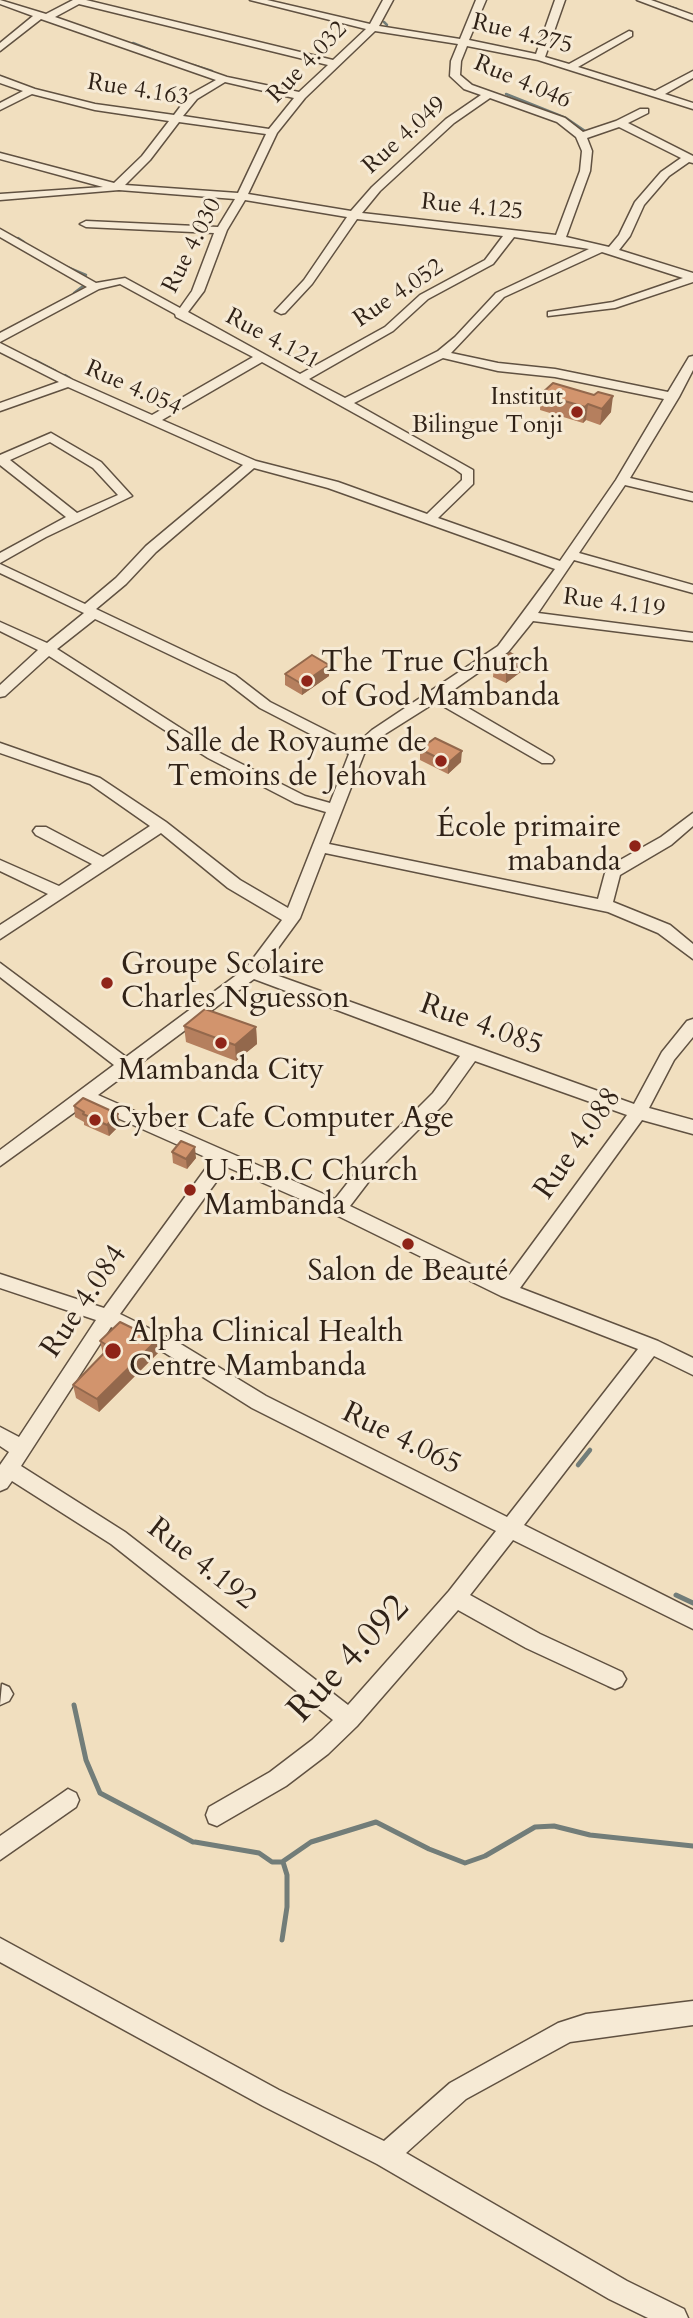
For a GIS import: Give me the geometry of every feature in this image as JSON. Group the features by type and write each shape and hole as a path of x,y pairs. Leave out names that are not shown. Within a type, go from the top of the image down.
{"street":[{"name":"Rue 4.275","path":"255,0 373,28 464,42 540,58 693,106"},
{"name":"Rue 4.032","path":"242,196 272,132 301,96 333,63 373,28 388,0"},
{"path":"464,42 481,0"},
{"path":"540,58 560,0"},
{"path":"642,0 693,18"},
{"path":"0,48 42,17 78,1 333,63"},
{"path":"3,4 224,79 301,96"},
{"path":"569,68 629,34"},
{"name":"Rue 4.046","path":"464,42 456,61 455,76 460,83 550,115 581,136 587,151 585,170 560,239"},
{"path":"657,94 693,74"},
{"name":"Rue 4.163","path":"0,79 31,91 95,107 272,132"},
{"path":"0,197 110,191 146,159 193,97 224,79"},
{"path":"0,107 31,91"},
{"name":"Rue 4.049","path":"281,311 317,272 354,215 376,189 450,121 489,94"},
{"path":"581,136 620,123 644,111"},
{"path":"620,123 691,159"},
{"path":"0,156 117,187"},
{"path":"345,403 442,354 459,340 500,295 607,250 624,236 639,204 665,174 691,159"},
{"name":"Rue 4.125","path":"117,187 242,196 354,215 560,239 607,250 693,278"},
{"name":"Rue 4.030","path":"180,315 198,291 221,230 242,196"},
{"path":"86,224 221,230"},
{"path":"0,232 95,287"},
{"name":"Rue 4.052","path":"301,378 389,329 424,297 489,262 510,233"},
{"path":"552,314 586,312 615,305 693,278"},
{"name":"Rue 4.121","path":"95,287 121,281 301,378 468,473 468,481 430,519"},
{"path":"0,338 95,287"},
{"name":"Rue 4.054","path":"0,347 69,383 252,464 333,485 563,567"},
{"path":"442,354 498,367 555,373 678,394"},
{"path":"151,421 262,357"},
{"path":"0,1159 253,972 292,918 357,752 377,733 503,649 572,555 622,480 678,394 693,360"},
{"path":"0,407 69,383"},
{"path":"0,559 41,534 126,496 97,465 51,437 1,459 75,518"},
{"path":"0,693 90,611 151,549 252,464"},
{"path":"622,480 693,497"},
{"path":"572,555 693,589"},
{"path":"0,568 230,678 265,705 357,752"},
{"name":"Rue 4.119","path":"529,616 693,637"},
{"path":"0,626 48,649 213,755 300,800 334,809"},
{"path":"435,695 547,760"},
{"path":"0,748 95,781 161,827 234,884 292,918"},
{"path":"604,905 613,873 618,868 658,847 693,818"},
{"path":"0,933 161,827"},
{"path":"41,831 104,864"},
{"path":"320,847 604,905 664,929 693,953"},
{"path":"0,865 60,893"},
{"path":"0,969 127,1066"},
{"name":"Rue 4.085","path":"253,972 638,1112 693,1127"},
{"name":"Rue 4.088","path":"508,1291 638,1112 668,1056 693,1025"},
{"path":"338,1209 370,1167 439,1098 471,1053"},
{"path":"85,1097 338,1209 508,1291 651,1346 693,1367"},
{"name":"Rue 4.084","path":"4,1475 108,1317 223,1159"},
{"name":"Rue 4.065","path":"0,1281 108,1317 172,1348 259,1402 693,1620"},
{"name":"Rue 4.092","path":"218,1815 278,1779 320,1747 348,1719 456,1598 651,1346"},
{"path":"0,1435 22,1450"},
{"name":"Rue 4.192","path":"4,1475 118,1538 348,1719"},
{"path":"456,1598 533,1641 615,1679"},
{"path":"0,1849 68,1800"},
{"path":"0,1949 271,2098 386,2155 618,2290 675,2318"},
{"path":"386,2155 458,2091 566,2031 586,2026 693,2013"}],"building":[{"path":"553,383 594,395 598,392 613,396 602,409 588,404 585,407 541,394"},
{"path":"510,653 523,660 506,672 494,666"},
{"path":"312,655 329,665 302,684 285,674"},
{"path":"435,738 462,751 448,763 420,749"},
{"path":"205,1009 256,1027 235,1045 184,1026"},
{"path":"83,1098 118,1114 107,1125 83,1114 84,1112 74,1106"},
{"path":"181,1141 195,1147 186,1159 172,1152"},
{"path":"120,1322 157,1340 97,1399 73,1385 110,1347 100,1341"}],"waterway":[{"path":"667,6 677,9"},
{"path":"384,22 387,25"},
{"path":"133,43 158,53"},
{"path":"193,65 212,71"},
{"path":"506,94 566,118 588,133"},
{"path":"18,238 24,242"},
{"path":"67,267 86,275"},
{"path":"74,293 87,283"},
{"path":"35,360 56,371"},
{"path":"65,375 70,378"},
{"path":"578,1465 590,1450"},
{"path":"676,1595 693,1603"},
{"path":"74,1705 86,1760 100,1793 193,1842"},
{"path":"195,1842 259,1853 272,1862 282,1862 311,1842 376,1822 429,1849 465,1863 485,1856 535,1827 554,1826 590,1835 693,1846"},
{"path":"282,1940 287,1907 287,1875 283,1862"}],"place":[{"name":"Institut Bilingue Tonji","path":"577,412"},
{"name":"The True Church of God Mambanda","path":"307,681"},
{"name":"Salle de Royaume de Temoins de Jehovah","path":"441,761"},
{"name":"École primaire mabanda","path":"635,846"},
{"name":"Groupe Scolaire Charles Nguesson","path":"107,983"},
{"name":"Mambanda City","path":"221,1043"},
{"name":"Cyber Cafe Computer Age","path":"95,1120"},
{"name":"U.E.B.C Church Mambanda","path":"190,1190"},
{"name":"Salon de Beauté","path":"408,1244"},
{"name":"Alpha Clinical Health Centre Mambanda","path":"113,1351"}]}
